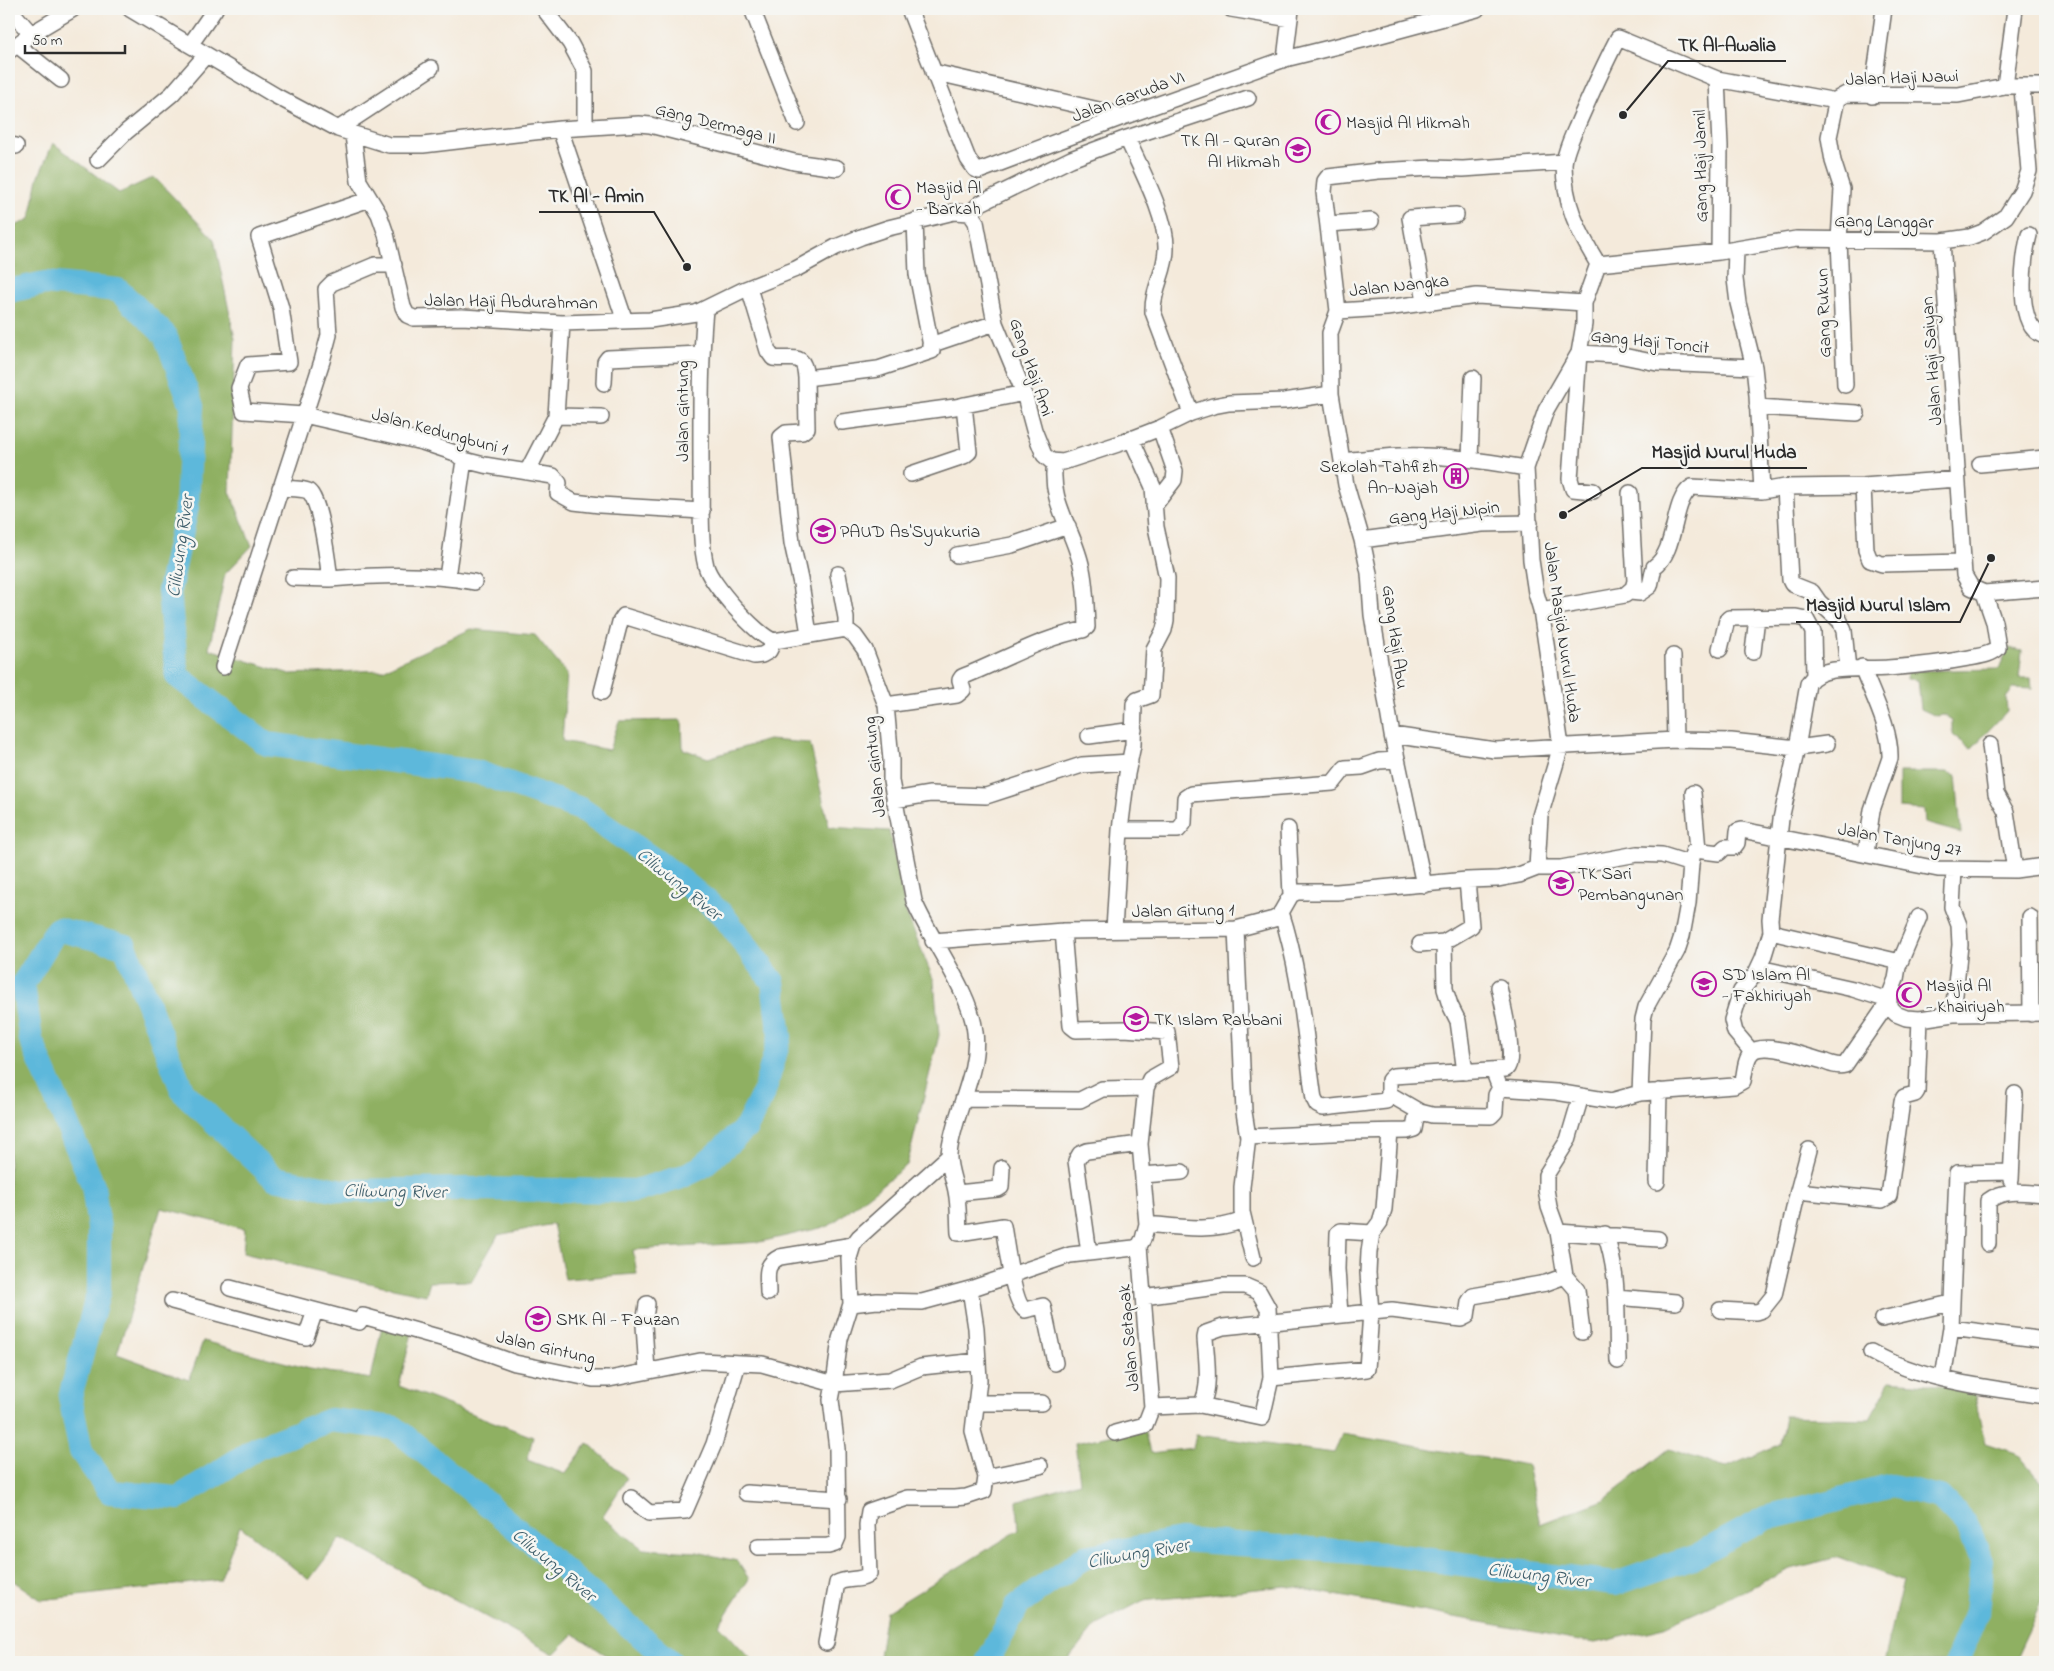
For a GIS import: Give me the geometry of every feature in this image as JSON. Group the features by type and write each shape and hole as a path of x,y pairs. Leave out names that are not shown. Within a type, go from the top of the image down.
{"street":[{"path":"13,9 14,13 31,34"},
{"path":"61,80 13,48 31,34 73,9"},
{"name":"Gang Dermaga II","path":"130,9 276,96 338,129 389,145 407,146 585,127 650,125 794,162 837,168"},
{"path":"190,45 215,9"},
{"path":"544,9 570,42 585,71 585,127"},
{"path":"752,9 797,123"},
{"path":"908,9 933,72 1112,113 1120,118"},
{"path":"1231,9 1290,14 1285,59"},
{"name":"Jalan Garuda VI","path":"933,72 968,159 975,169 979,171 1285,59 1477,9"},
{"path":"1872,96 1884,9"},
{"path":"2005,86 2015,9"},
{"path":"1342,461 1400,456 1470,459 1526,468 1546,410 1580,353 1584,324 1584,303 1598,264 1578,232 1570,208 1564,162 1580,119 1618,38 1717,79 1836,101"},
{"path":"98,160 126,132 172,94 206,55"},
{"path":"338,129 431,68"},
{"name":"Gang Haji Jamil","path":"1717,79 1720,146 1719,252"},
{"name":"Jalan Haji Nawi","path":"1839,240 1842,189 1833,161 1829,137 1836,101 1839,97 1846,94 1872,96 1958,95 2005,86 2022,88"},
{"path":"2022,88 2045,86"},
{"name":"Gang Langgar","path":"1598,264 1736,250 1796,239 1942,241 1970,237 1983,232 2006,216 2022,191 2029,171 2022,88"},
{"path":"970,213 981,203 1056,166 1127,138 1248,98"},
{"path":"560,129 625,321"},
{"name":"Jalan Haji Abdurahman","path":"353,134 356,172 359,181 379,214 386,234 404,307 410,317 562,323 625,321 674,317 696,313 749,288 796,269 862,237 915,221 954,212 970,213"},
{"path":"1127,138 1158,211 1165,234 1166,249 1154,297 1153,312 1191,413"},
{"path":"1338,311 1324,192 1325,181 1329,176 1396,170 1463,169 1564,162"},
{"name":"Jalan Kedungbuni 1","path":"370,199 259,237 282,308 289,362 248,365 239,388 244,411 304,415 422,442 455,454 464,460 484,465 553,476 559,483 558,493 574,502 702,510"},
{"name":"Gang Haji Ami","path":"970,213 976,222 995,323 1024,393 1040,447 1047,459 1055,462"},
{"path":"1425,302 1410,218 1456,214"},
{"path":"806,378 878,369 932,351 917,274 915,221"},
{"path":"1328,224 1371,221"},
{"path":"2029,235 2023,264 2023,290 2031,324 2035,331 2045,336"},
{"name":"Gang Rukun","path":"1839,240 1845,385"},
{"name":"Jalan Haji Saiyan","path":"1942,241 1964,575 1971,587 1984,593"},
{"path":"1736,250 1735,280 1738,304 1754,367 1762,491"},
{"path":"223,667 322,361 329,335 326,289 332,282 375,265 394,265"},
{"path":"749,288 768,351 773,358 791,357 799,359 804,365 807,428 802,432 783,434 781,437 792,544 809,634"},
{"name":"Jalan Nangka","path":"1331,394 1330,333 1338,311 1386,308 1478,296 1584,303"},
{"name":"Jalan Gintung","path":"704,309 700,354 703,547 706,568 713,582 744,617 767,639 774,641"},
{"path":"527,472 556,416 562,323"},
{"path":"930,345 995,323"},
{"name":"Gang Haji Toncit","path":"1593,492 1573,489 1570,479 1580,353 1618,355 1656,363 1754,367"},
{"path":"604,383 605,362 608,358 700,354"},
{"path":"1470,459 1473,378"},
{"path":"842,422 964,405 1024,393"},
{"path":"886,705 957,695 962,692 960,680 962,677 984,669 1018,651 1054,637 1084,630 1087,627 1082,569 1068,526 1060,512 1053,486 1052,477 1055,462 1063,462 1160,428 1191,413 1229,403 1284,401 1331,394"},
{"name":"Gang Haji Abu","path":"1331,394 1352,509 1362,540 1369,573 1372,615 1392,736 1424,885"},
{"path":"911,474 964,456 969,452 964,405"},
{"path":"1758,407 1857,413"},
{"path":"556,416 601,417"},
{"path":"1154,506 1174,480 1175,471 1160,428"},
{"path":"1114,930 1120,830 1134,730 1134,704 1137,700 1151,694 1154,649 1164,630 1166,620 1167,578 1161,554 1153,487 1131,438"},
{"path":"1980,464 2045,458"},
{"path":"447,577 464,460"},
{"name":"Jalan Masjid Nurul Huda","path":"1526,468 1531,560 1536,593 1541,610 1561,746"},
{"path":"1541,610 1618,596 1630,592 1640,592 1650,586 1654,567 1661,562 1668,550 1674,525 1685,494 1690,488 1696,486 1762,491 1785,487 1863,486 1957,479"},
{"path":"1863,486 1866,550 1870,560 1882,564 1964,562"},
{"path":"1785,487 1790,580 1792,584 1812,592 1819,602 1840,621 1855,668 1886,730 1890,758 1872,810 1866,853"},
{"path":"280,488 306,490 311,494 321,520 330,579"},
{"path":"1630,493 1635,581 1630,592"},
{"name":"Gang Haji Nipin","path":"1362,540 1482,524 1530,523"},
{"path":"957,555 1012,545 1068,526"},
{"path":"293,578 330,579 406,574 447,577 474,582"},
{"path":"602,692 620,622 624,616 754,656 762,655 770,651 774,641 846,629 846,618 838,574"},
{"path":"1814,676 1855,668 1888,668 1950,662 1996,650 1998,645 1994,622 1984,593 2045,588"},
{"path":"1753,652 1757,617"},
{"path":"1720,649 1727,620 1733,618 1796,617 1806,619 1813,632 1814,676 1808,688 1781,819 1770,919 1772,932 1759,968 1741,991 1732,1020 1735,1032 1752,1052"},
{"name":"Jalan Gintung","path":"846,629 855,636 864,650 886,705 894,800 914,901 964,996 975,1030 976,1046 969,1079 954,1128 949,1156 957,1193 959,1233 1004,1226 1011,1274 1019,1304 1025,1310 1044,1306 1055,1363"},
{"path":"1673,656 1675,740"},
{"path":"1089,736 1134,730"},
{"path":"1392,736 1495,750 1637,744 1675,740 1731,742 1797,748 1827,744"},
{"path":"1990,745 1996,794 2006,815 2015,870"},
{"path":"1537,868 1540,816 1561,746"},
{"path":"1120,830 1178,830 1184,823 1185,798 1192,794 1333,783 1344,768 1362,767 1384,760 1397,760"},
{"path":"894,800 930,794 986,796 1082,765 1130,762"},
{"path":"1640,1093 1643,1019 1646,1006 1677,951 1682,936 1688,903 1694,857 1693,793"},
{"path":"1288,830 1291,895"},
{"name":"Jalan Tanjung 27","path":"1694,857 1719,853 1725,847 1734,847 1737,843 1738,831 1742,830 1866,853 1938,869 2015,870 2045,866"},
{"path":"1499,987 1510,1045 1510,1063 1506,1069 1393,1076 1388,1080 1388,1098 1383,1102 1323,1108 1316,1105 1307,1055 1301,998 1290,939 1281,912 1291,895 1297,892 1337,892 1498,879 1519,875 1537,868 1561,868 1625,856 1650,854 1675,858 1694,857"},
{"path":"1953,1014 1960,945 1959,924 1952,908 1954,870"},
{"path":"1420,944 1444,942 1471,926 1468,880"},
{"name":"Jalan Gitung 1","path":"934,941 1063,931 1236,929 1274,919 1281,912"},
{"path":"1500,1088 1556,1092 1614,1100 1640,1093 1738,1085 1743,1081 1746,1062 1752,1052 1765,1047 1842,1066 1847,1064 1889,1005 1900,962 1919,917"},
{"path":"1759,968 1853,989 1889,1005 1901,1017 1920,1019 1953,1014 2038,1013 2030,917"},
{"path":"1236,929 1244,1112 1248,1137 1242,1187 1243,1220 1247,1228 1253,1258"},
{"path":"851,1304 922,1302 970,1289 1070,1255 1134,1248 1139,1246 1143,1240 1147,1224 1140,1144 1146,1088 1150,1079 1171,1067 1167,1032 1076,1030 1071,1026 1063,931"},
{"path":"1772,932 1900,962"},
{"path":"1444,942 1445,989 1458,1021 1465,1072"},
{"path":"1798,1191 1882,1200 1889,1196 1902,1101 1904,1097 1915,1094 1916,1091 1920,1019"},
{"path":"1493,1070 1500,1088"},
{"path":"963,1099 1080,1100 1102,1089 1146,1088"},
{"path":"1389,1094 1420,1112 1492,1116 1495,1112 1496,1095 1500,1088"},
{"path":"1657,1182 1659,1091"},
{"path":"2010,1192 2015,1094"},
{"path":"1581,1096 1568,1140 1546,1175 1546,1189 1549,1207 1558,1232 1565,1276 1577,1290 1582,1332"},
{"path":"1248,1137 1407,1131 1414,1129 1416,1117 1420,1112"},
{"path":"1271,1378 1367,1369 1371,1312 1368,1273 1372,1233 1380,1222 1384,1209 1390,1132"},
{"path":"1089,1253 1076,1160 1080,1154 1087,1151 1140,1144"},
{"path":"1720,1310 1756,1312 1762,1310 1774,1295 1798,1191 1810,1150"},
{"path":"758,1546 828,1546 834,1544 838,1537 837,1449 832,1400 840,1339 851,1304 849,1258 853,1245 859,1237 949,1156"},
{"path":"957,1193 998,1189 1001,1187 1002,1168"},
{"path":"1143,1174 1182,1172"},
{"path":"1943,1378 1950,1328 1956,1173 2011,1172"},
{"path":"1988,1244 1988,1201 2010,1192 2045,1194"},
{"path":"1147,1224 1209,1228 1243,1220"},
{"path":"1340,1315 1337,1269 1338,1233 1340,1231 1372,1233"},
{"path":"1558,1232 1658,1238"},
{"path":"1605,1234 1612,1259 1616,1298 1618,1361"},
{"path":"768,1293 767,1268 771,1261 780,1257 853,1245"},
{"name":"Jalan Setapak","path":"1115,1434 1144,1425 1152,1407 1139,1246"},
{"path":"1200,1405 1207,1396 1206,1333 1223,1327 1371,1312 1402,1311 1461,1319 1467,1316 1469,1302 1473,1296 1546,1282 1565,1276"},
{"path":"1143,1297 1223,1286 1245,1286 1258,1292 1266,1303 1269,1323 1271,1378 1262,1418 1200,1405 1152,1407"},
{"name":"Jalan Gintung","path":"230,1288 359,1322 363,1316 459,1343 515,1363 582,1377 609,1379 700,1360 762,1364 834,1384 890,1380 921,1367 978,1361"},
{"path":"826,1643 837,1583 842,1580 865,1578 869,1574 867,1525 869,1511 907,1498 954,1498 982,1493 986,1485 986,1476 973,1431 979,1380 976,1328 970,1289"},
{"path":"1616,1298 1676,1302"},
{"path":"172,1301 306,1337 315,1311"},
{"path":"1882,1319 1951,1303"},
{"path":"647,1304 644,1326 647,1371"},
{"path":"1950,1328 2045,1340"},
{"path":"1872,1352 1888,1362 1943,1378 2045,1396"},
{"path":"631,1498 649,1513 685,1511 714,1444 738,1363"},
{"path":"976,1403 1042,1403"},
{"path":"986,1476 1040,1466"},
{"path":"746,1493 839,1500"}],"green space":[{"path":"53,143 119,193 154,177 214,239 235,339 230,492 252,546 225,574 209,649 290,674 383,670 471,629 535,635 567,674 562,741 609,750 619,721 682,720 683,749 708,758 768,740 810,743 829,827 889,831 906,912 934,981 939,1035 907,1165 829,1226 760,1242 633,1250 637,1274 565,1279 553,1224 498,1235 472,1281 430,1282 426,1295 243,1253 245,1229 161,1208 117,1354 189,1380 203,1341 310,1369 371,1379 382,1326 412,1333 399,1386 533,1437 527,1460 565,1474 588,1443 627,1478 602,1517 643,1549 697,1552 737,1561 749,1579 719,1625 754,1662 617,1662 574,1634 554,1654 341,1538 309,1580 240,1526 220,1580 41,1600 9,1578 9,229 30,219 38,178"},
{"path":"2009,648 2022,651 2019,678 2031,678 2032,689 2014,688 2006,698 2007,711 1971,749 1952,734 1952,720 1944,715 1936,716 1921,709 1918,680 1907,679 1907,671 1999,669"},
{"path":"1899,772 1947,772 1956,775 1961,833 1925,823 1924,810 1899,808"},
{"path":"1890,1381 1973,1388 1985,1443 2018,1454 2045,1486 2045,1595 2014,1662 1884,1662 1903,1581 1838,1557 1791,1569 1664,1627 1595,1643 1286,1586 1142,1601 1095,1626 1066,1662 878,1662 886,1612 1019,1530 1017,1501 1080,1482 1075,1443 1144,1429 1150,1453 1193,1448 1196,1435 1334,1453 1342,1434 1527,1465 1540,1524 1604,1500 1669,1449 1725,1468 1780,1444 1785,1417 1870,1419"}],"waterway":[{"name":"Ciliwung River","path":"9,291 45,283 118,290 165,335 192,406 187,507 169,591 177,676 267,744 477,772 581,809 669,870 723,915 773,982 780,1037 764,1092 746,1128 700,1168 679,1178 635,1191 470,1189 344,1191 274,1178 183,1092 125,946 57,929 23,984 31,1040 93,1185 99,1229 99,1290 70,1397 81,1451 110,1492 178,1498 257,1448 330,1420 395,1428 480,1498 671,1662"},
{"name":"Ciliwung River","path":"987,1662 1018,1605 1085,1557 1180,1540 1385,1554 1615,1584 1696,1556 1766,1518 1892,1486 1940,1497 1966,1524 1982,1561 1977,1612 1956,1662"}],"place":[{"name":"TK Al-Awalia","path":"1623,115"},
{"name":"Masjid Al Hikmah","path":"1328,122"},
{"name":"TK Al - Quran Al Hikmah","path":"1298,150"},
{"name":"Masjid Al - Barkah","path":"898,197"},
{"name":"TK Al - Amin","path":"687,267"},
{"name":"Sekolah Tahfizh An-Najah","path":"1456,476"},
{"name":"Masjid Nurul Huda","path":"1563,515"},
{"name":"PAUD As'Syukuria","path":"823,531"},
{"name":"Masjid Nurul Islam","path":"1991,558"},
{"name":"TK Sari Pembangunan","path":"1561,883"},
{"name":"SD Islam Al - Fakhiriyah","path":"1704,984"},
{"name":"Masjid Al - Khairiyah","path":"1909,995"},
{"name":"TK Islam Rabbani","path":"1136,1019"},
{"name":"SMK Al - Fauzan","path":"538,1319"}]}
